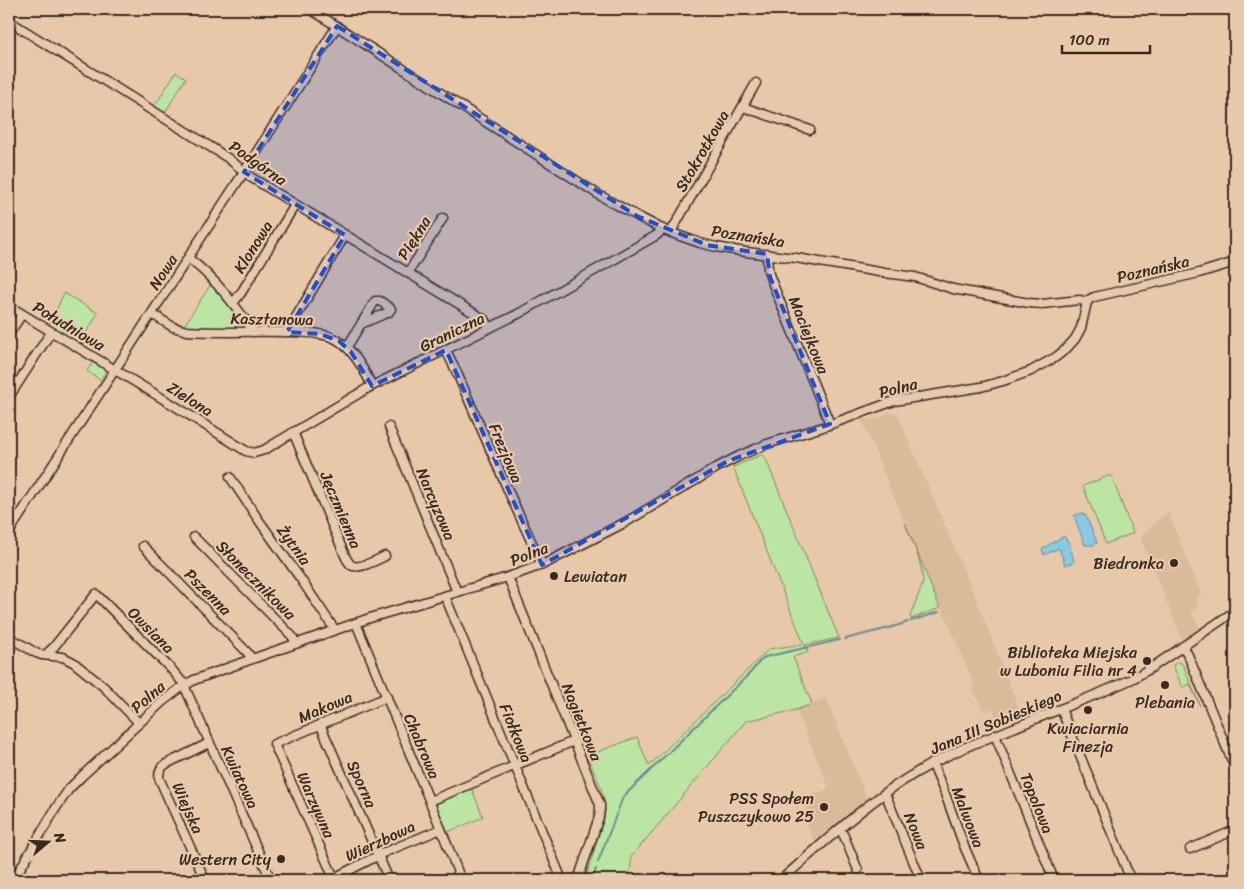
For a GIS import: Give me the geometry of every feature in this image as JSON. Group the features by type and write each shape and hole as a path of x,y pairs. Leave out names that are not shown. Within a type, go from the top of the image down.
{"street":[{"name":"Poznańska","path":"310,9 599,195 667,231 700,243 746,252 806,259 919,277 953,289 1042,304 1080,300 1087,302 1097,296 1199,273 1235,262"},
{"name":"Podgórna","path":"9,21 217,151 244,172 296,205 482,318 490,328"},
{"name":"Nowa","path":"9,532 337,26"},
{"name":"Stokrotkowa","path":"667,231 756,83"},
{"path":"743,107 810,130"},
{"name":"Klonowa","path":"233,302 241,293 296,205"},
{"name":"Piękna","path":"408,273 443,218"},
{"name":"Graniczna","path":"250,453 261,452 372,386 518,314 667,231"},
{"path":"287,332 346,235"},
{"name":"Maciejkowa","path":"767,254 770,277 830,424"},
{"path":"188,258 209,275 233,302 254,332"},
{"name":"Polna","path":"12,880 59,803 70,789 162,702 184,686 203,677 334,630 542,565 626,522 722,464 767,444 898,400 988,385 1034,369 1058,355 1074,339 1081,328 1087,302"},
{"name":"Południowa","path":"9,306 114,370"},
{"path":"9,334 22,314"},
{"name":"Kasztanowa","path":"152,314 173,328 182,331 287,332 325,335 334,338 347,347 372,386"},
{"path":"347,347 361,324"},
{"path":"9,397 51,332"},
{"name":"Frezjowa","path":"446,350 542,565"},
{"name":"Zielona","path":"114,370 250,453"},
{"name":"Narcyzowa","path":"389,427 457,592"},
{"name":"Jęczmienna","path":"293,432 346,558 352,566 356,567 385,556"},
{"name":"Żytnia","path":"230,477 334,630"},
{"name":"Słonecznikowa","path":"194,537 292,636 296,644"},
{"name":"Pszenna","path":"143,546 252,659"},
{"name":"Nagietkowa","path":"508,577 597,796 600,808 596,828 578,880"},
{"name":"Owsiana","path":"44,655 53,648 96,594 172,670 184,686"},
{"name":"Fiołkowa","path":"445,596 562,880"},
{"name":"Jana III Sobieskiego","path":"781,880 885,793 932,763 1132,679 1235,611"},
{"name":"Chabrowa","path":"356,623 462,880"},
{"path":"9,637 36,653 63,657 74,662 104,687 139,723"},
{"path":"1183,646 1235,768"},
{"name":"Kwiatowa","path":"184,686 272,880"},
{"name":"Makowa","path":"274,744 386,697"},
{"path":"1061,709 1132,880"},
{"name":"Sporna","path":"320,724 389,880"},
{"name":"Topolowa","path":"995,735 1054,880"},
{"path":"430,801 574,741"},
{"name":"Wiejska","path":"205,880 159,778 159,773 160,769 166,764 209,743"},
{"name":"Warzywna","path":"274,744 332,879"},
{"name":"Malwowa","path":"932,763 979,880"},
{"name":"Nowa","path":"885,793 921,880"},
{"name":"Wierzbowa","path":"332,879 378,855 441,828"},
{"path":"840,829 858,870"},
{"path":"1190,849 1235,830"}],"highlighted area":[{"path":"337,26 637,216 707,245 767,254 770,277 830,424 728,461 542,565 446,350 372,386 351,352 339,341 320,334 287,332 345,235 244,172"}],"shaded area":[{"path":"889,412 892,414 897,413 976,599 1022,717 1000,726 992,707 984,712 977,696 975,696 972,688 975,686 946,617 940,608 862,420 877,419"},
{"path":"1168,512 1201,594 1195,598 1198,607 1191,613 1200,628 1182,640 1141,539 1143,534"},
{"path":"826,698 867,799 815,844 802,812 807,810 803,799 829,788 796,710"}],"green space":[{"path":"176,72 186,78 164,114 154,107"},
{"path":"205,275 228,301 246,327 245,329 188,329 175,325 159,315 160,310 167,318 184,326 211,284"},
{"path":"64,293 98,313 78,347 48,328"},
{"path":"93,362 106,371 100,380 87,371"},
{"path":"761,455 765,457 839,638 805,645 808,652 793,657 812,704 796,710 746,721 631,857 628,880 585,880 605,810 603,794 587,756 637,737 649,766 769,649 804,644 733,467"},
{"path":"1111,475 1133,533 1106,544 1083,486"},
{"path":"905,523 940,608 911,619 910,616 923,583 923,576"},
{"path":"1179,662 1183,665 1200,706 1190,684 1182,686 1173,665"},
{"path":"472,789 483,817 448,832 436,804"}],"water":[{"path":"1081,513 1086,516 1097,543 1095,545 1085,545 1074,516"},
{"path":"1064,536 1069,543 1074,561 1065,565 1059,548 1044,555 1042,549"}],"waterway":[{"path":"911,621 939,612"},
{"path":"845,639 908,622"},
{"path":"598,862 623,797 760,661 765,657 839,640"},
{"path":"592,880 596,869"}],"place":[{"name":"Biedronka","path":"1174,563"},
{"name":"Lewiatan","path":"554,576"},
{"name":"Biblioteka Miejska w Luboniu Filia nr 4","path":"1147,661"},
{"name":"Plebania","path":"1165,685"},
{"name":"Kwiaciarnia Finezja","path":"1088,710"},
{"name":"PSS Społem Puszczykowo 25","path":"824,807"},
{"name":"Western City","path":"281,859"}]}
